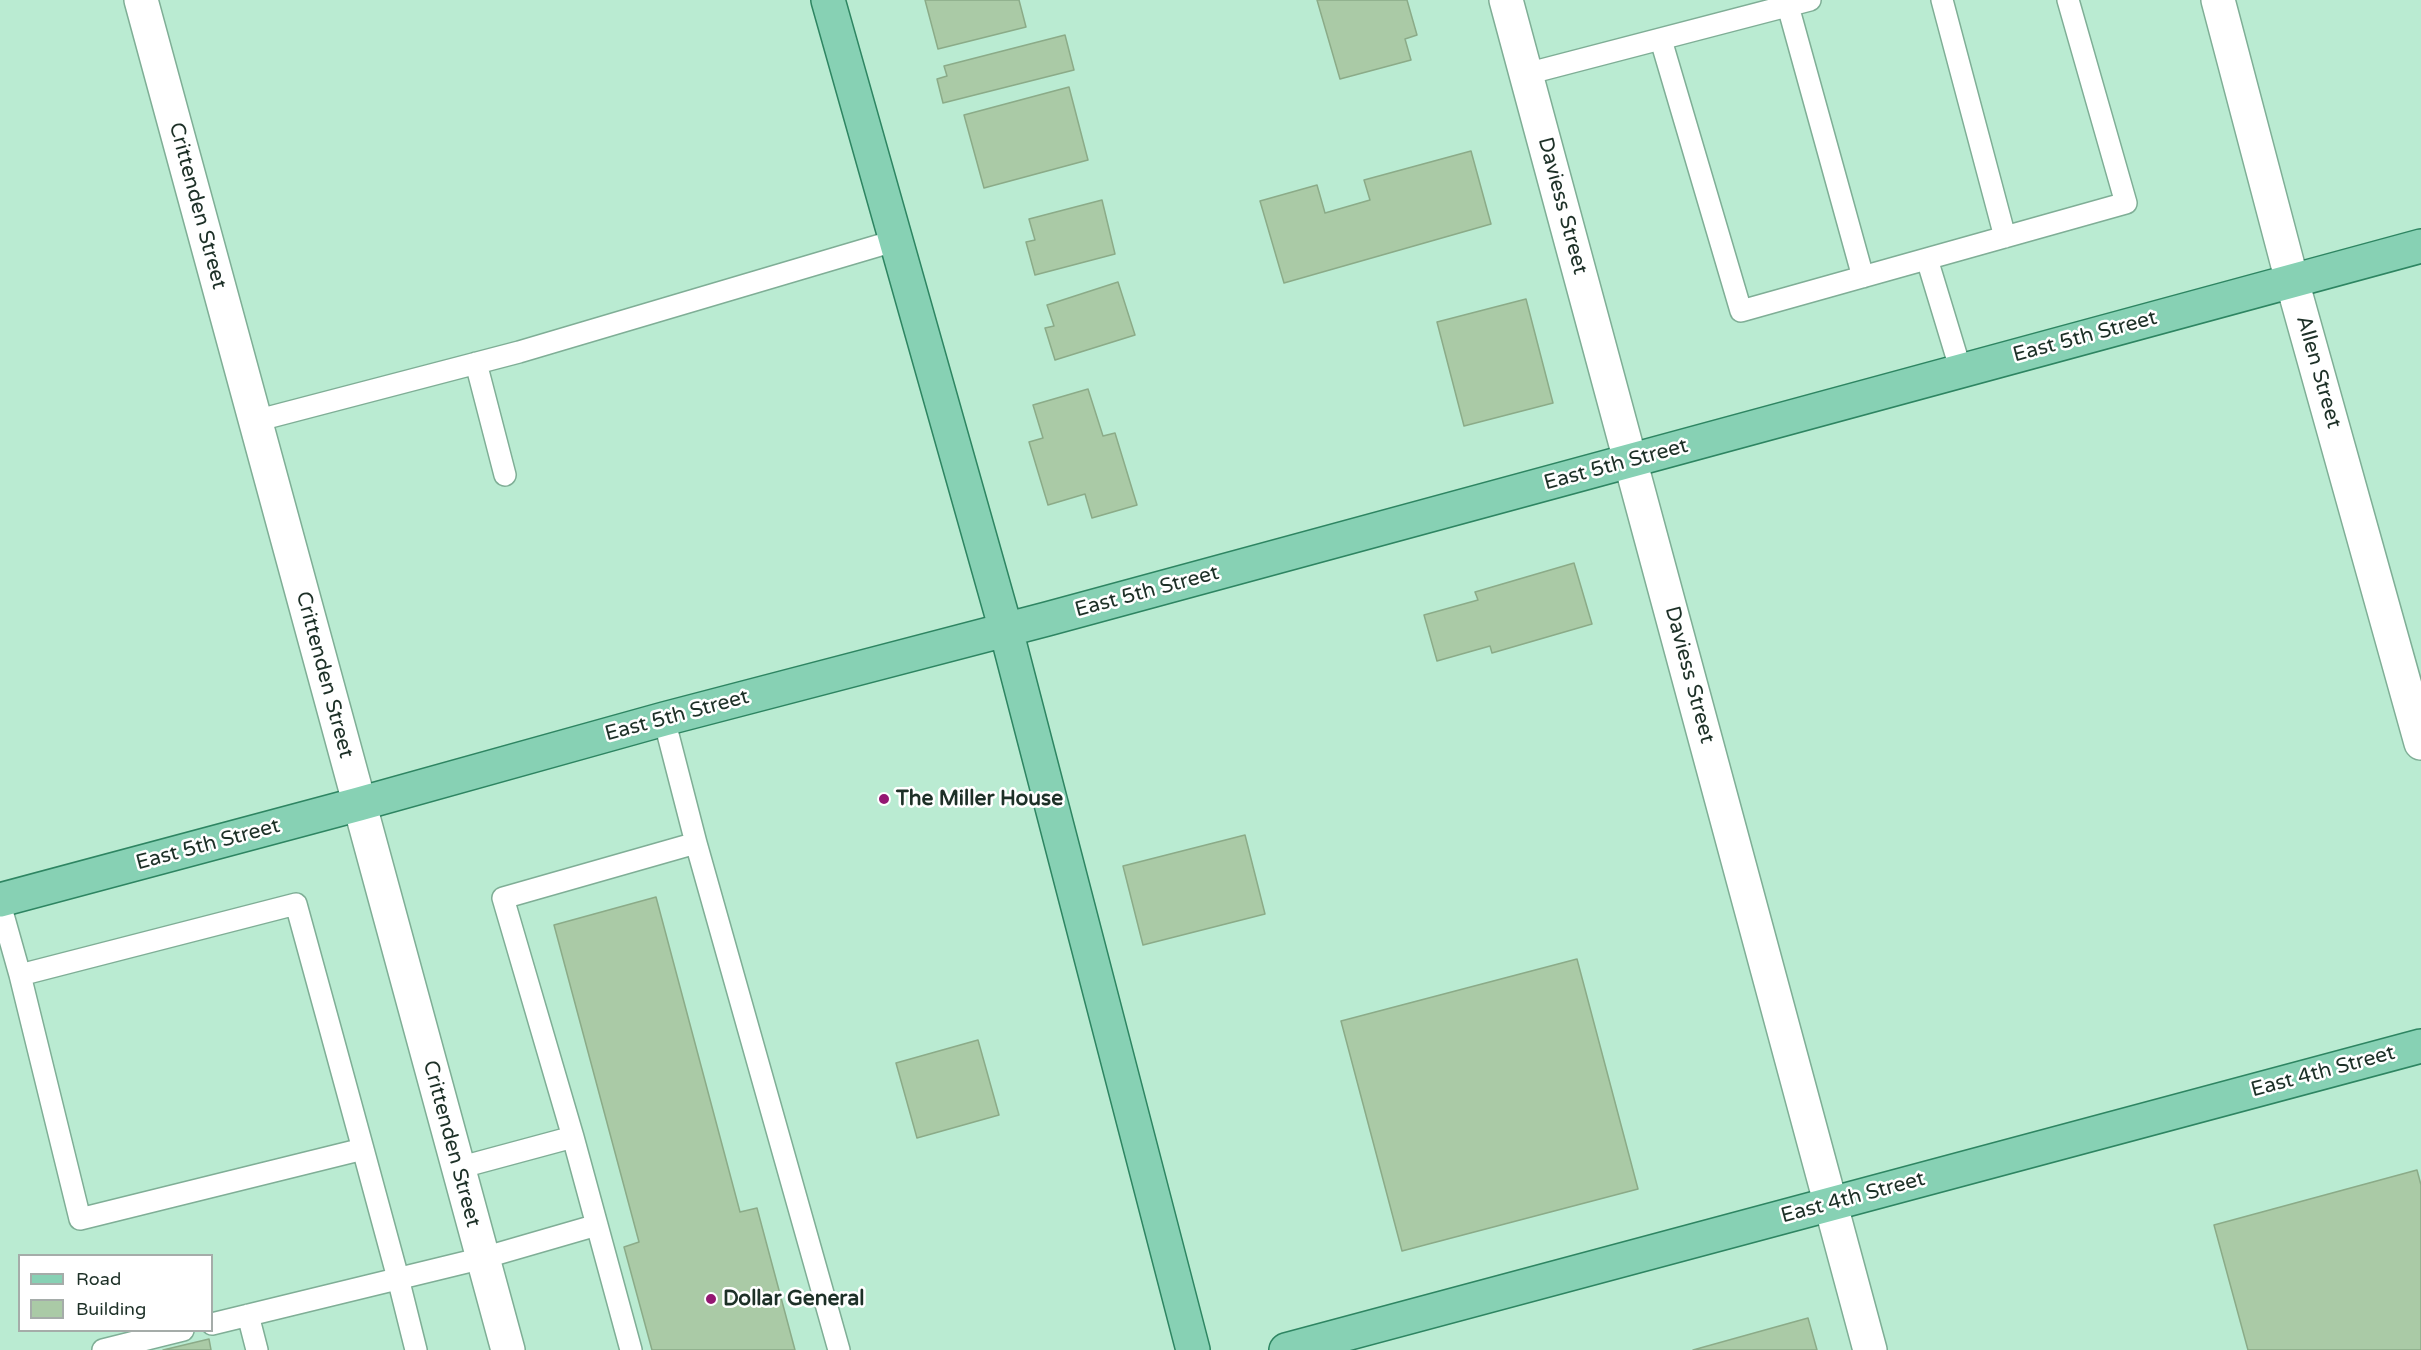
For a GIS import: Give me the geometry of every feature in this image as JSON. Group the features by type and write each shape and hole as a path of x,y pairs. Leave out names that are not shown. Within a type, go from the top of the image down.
{"main road":[{"path":"828,0 894,241 1006,630 1193,1350"},
{"name":"East 5th Street","path":"0,902 664,719 1006,630 2421,246"},
{"name":"East 4th Street","path":"1286,1350 1324,1345 1830,1204 2421,1046"}],"street":[{"name":"Crittenden Street","path":"141,0 508,1350"},
{"name":"Daviess Street","path":"1506,0 1870,1350"},
{"name":"Allen Street","path":"2218,0 2292,281 2416,704 2421,743"}],"lane":[{"path":"1526,74 1810,0"},
{"path":"1942,0 2005,237"},
{"path":"1661,40 1741,311 2126,203 2068,0"},
{"path":"1788,6 1863,277"},
{"path":"255,421 476,363 894,241"},
{"path":"1928,259 1962,370"},
{"path":"476,363 505,474"},
{"path":"664,719 696,843 839,1350"},
{"path":"631,1350 573,1137 502,898 696,843"},
{"path":"0,902 80,1219 363,1149"},
{"path":"20,975 296,904 416,1350"},
{"path":"458,1168 573,1137"},
{"path":"213,1324 483,1258 597,1225"},
{"path":"248,1315 257,1350"},
{"path":"103,1350 175,1332"}],"building":[{"path":"925,0 1019,0 1026,27 938,49"},
{"path":"1317,0 1407,0 1417,35 1405,39 1411,60 1340,79"},
{"path":"1065,35 1074,70 943,103 937,79 947,76 944,66"},
{"path":"1069,87 1088,160 984,188 964,115"},
{"path":"1471,151 1491,224 1284,283 1260,201 1317,185 1325,213 1370,200 1364,180"},
{"path":"1102,200 1115,254 1035,275 1026,242 1035,240 1029,219"},
{"path":"1118,282 1135,335 1055,360 1045,328 1054,326 1047,305"},
{"path":"1526,299 1553,403 1464,426 1437,322"},
{"path":"1088,389 1103,436 1115,433 1137,505 1092,518 1085,494 1048,505 1029,442 1043,438 1033,405"},
{"path":"1574,563 1592,624 1492,653 1490,646 1437,661 1424,615 1478,600 1475,592"},
{"path":"1245,835 1265,914 1143,945 1123,866"},
{"path":"656,897 740,1212 757,1208 795,1350 652,1350 624,1247 639,1242 554,925"},
{"path":"1577,959 1638,1189 1402,1251 1341,1021"},
{"path":"978,1040 999,1115 917,1138 896,1063"},
{"path":"2417,1170 2421,1185 2421,1350 2248,1350 2214,1225"},
{"path":"1808,1318 1817,1350 1693,1350"},
{"path":"209,1339 211,1350 163,1350"}],"place":[{"name":"The Miller House","path":"884,799"},
{"name":"Dollar General","path":"711,1299"}]}
